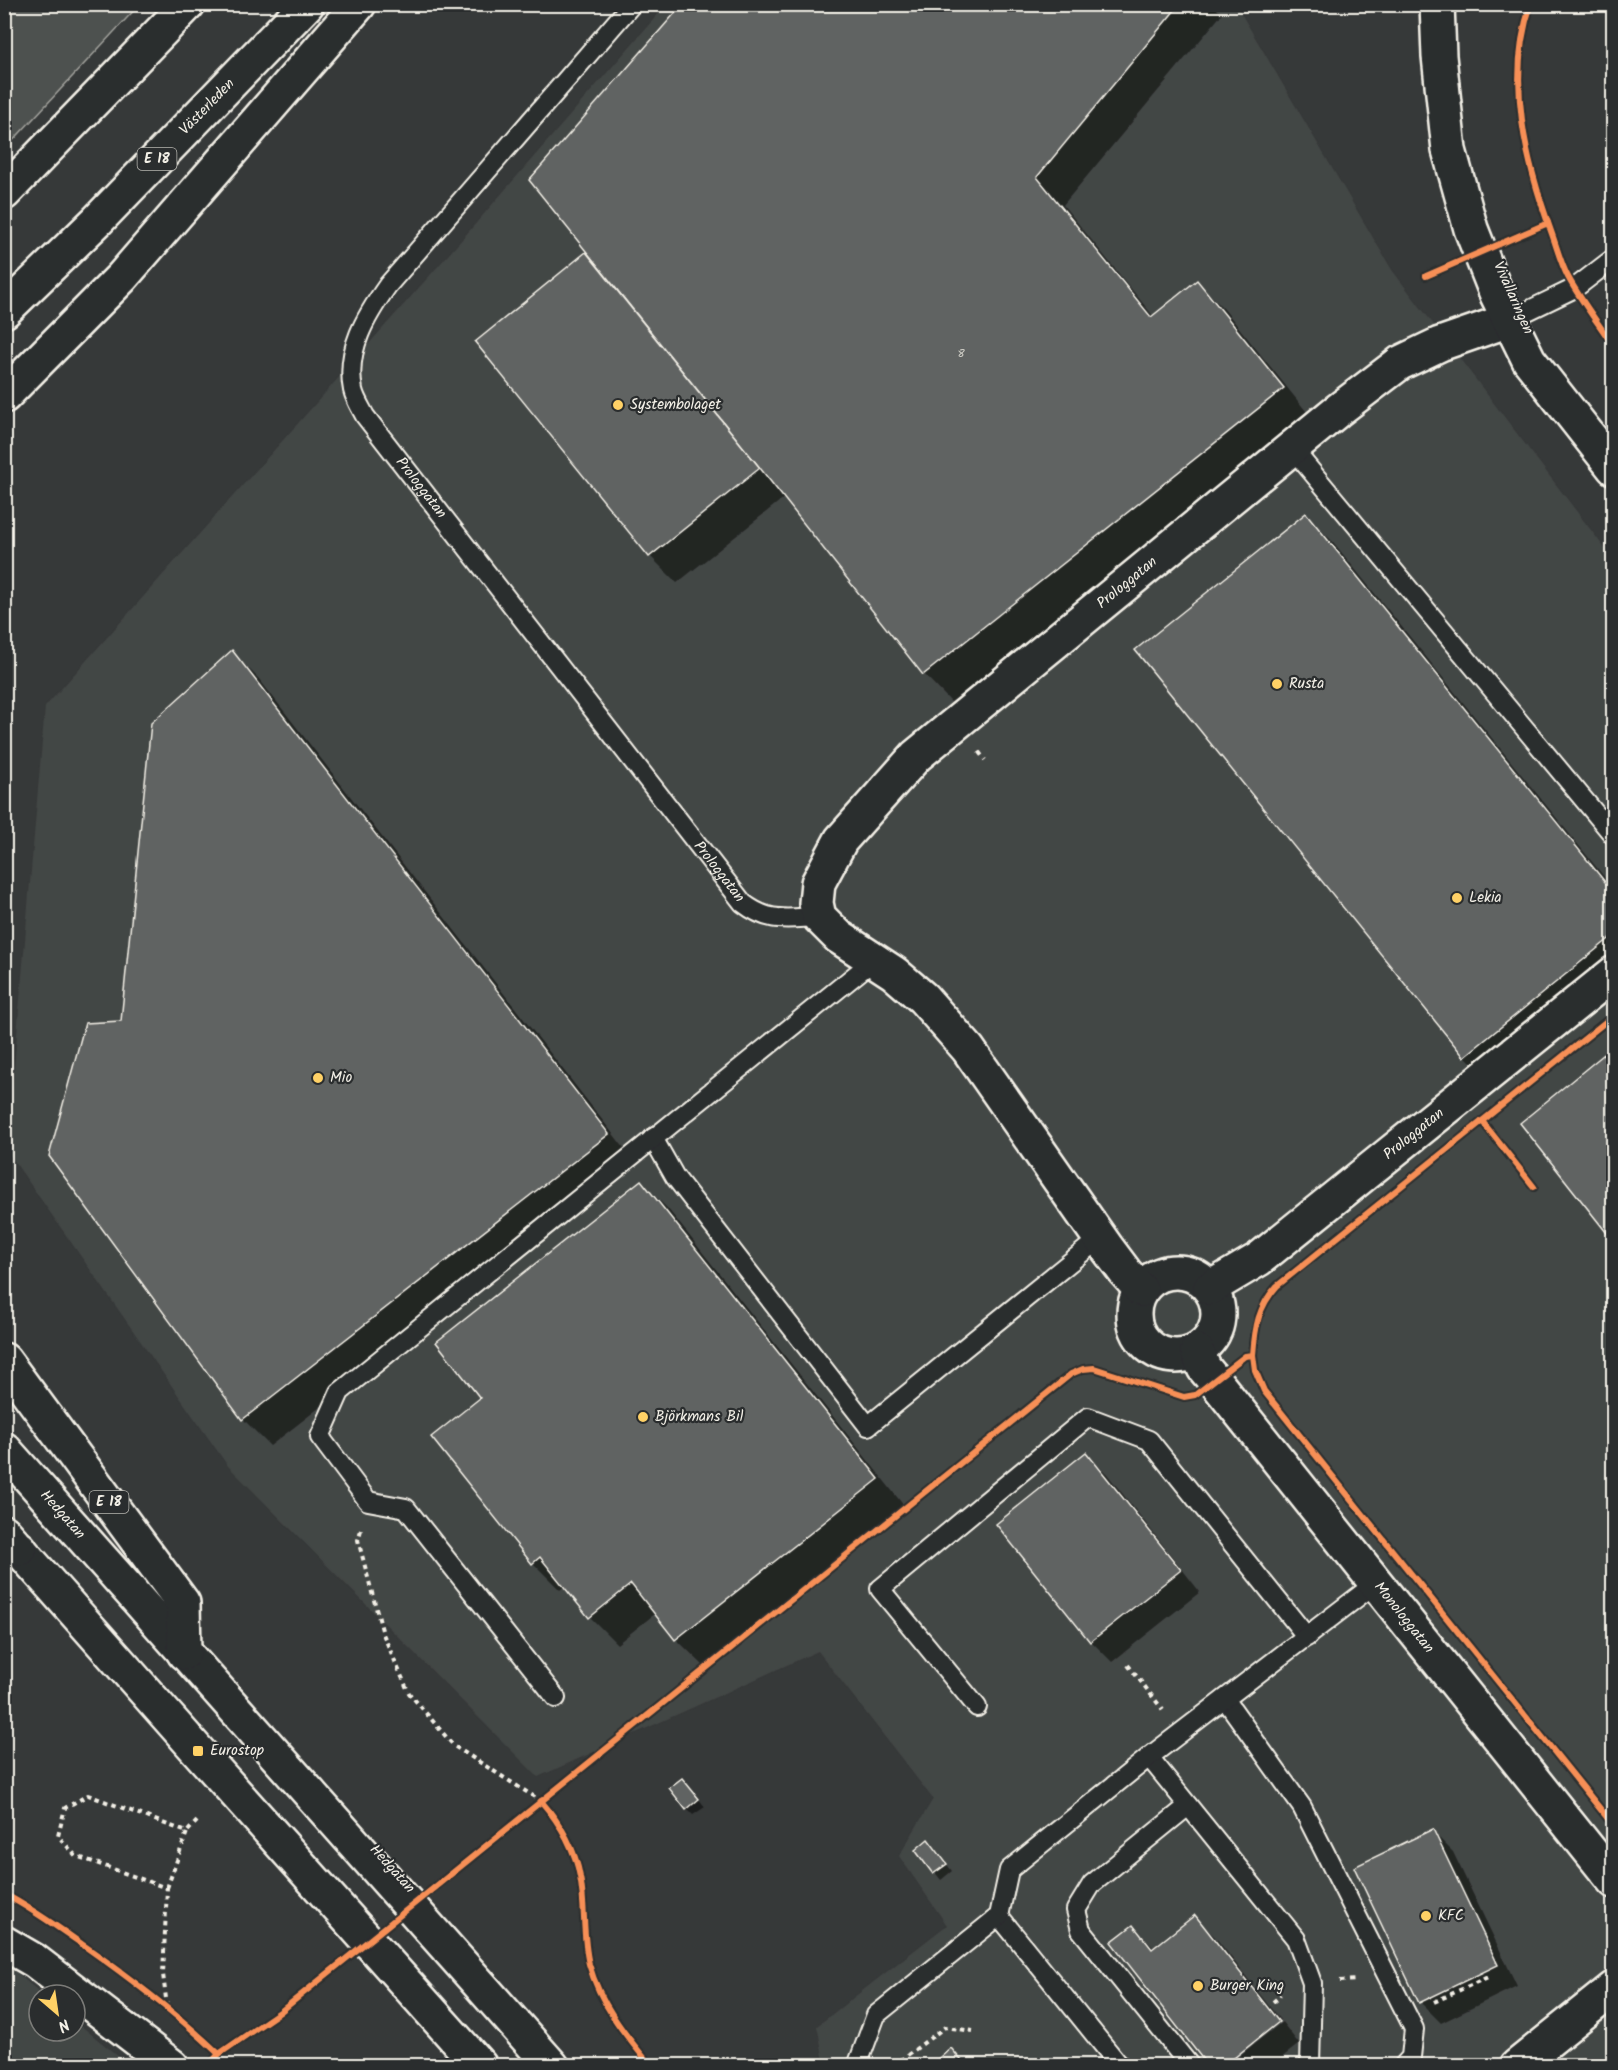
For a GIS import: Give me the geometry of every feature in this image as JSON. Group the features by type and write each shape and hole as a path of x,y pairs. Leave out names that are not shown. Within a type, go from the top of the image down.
{"main road":[{"path":"4,193 188,4"},
{"name":"Västerleden","path":"4,311 97,221 307,4"},
{"path":"4,396 122,277 359,4"},
{"name":"Vivallaringen","path":"1437,4 1439,56 1449,150 1471,229 1528,360 1614,468"},
{"name":"Prologgatan","path":"819,917 816,903 818,883 841,840 916,756 1374,381 1400,363 1440,344 1509,320"},
{"path":"819,917 839,937 894,973 923,998 968,1049 1100,1238 1141,1290"},
{"name":"Prologgatan","path":"1210,1288 1260,1259 1614,973"},
{"path":"1177,1271 1191,1274 1210,1288 1216,1299 1219,1320 1210,1339 1197,1351 1185,1356 1172,1356 1158,1352 1146,1344 1138,1334 1134,1321 1134,1306 1141,1290 1151,1279 1166,1272 1177,1271"},
{"name":"Monologgatan","path":"1197,1351 1204,1368 1614,1881"},
{"name":"E 18","path":"4,1360 183,1603 184,1653"},
{"name":"Hedgatan","path":"4,1449 552,2066"},
{"path":"10,1543 480,2066"},
{"path":"4,1943 44,1968 172,2066"},
{"path":"1517,2066 1614,1988"}],"lane":[{"name":"Prologgatan","path":"632,4 382,293 370,310 356,340 350,367 353,393 365,416 743,903 755,913 769,918 819,917"},
{"path":"1509,320 1575,288 1614,258"},
{"path":"1292,448 1614,836"},
{"path":"556,1698 406,1508 368,1501 320,1437 340,1392 874,960"},
{"path":"653,1138 675,1177 868,1426 1100,1238"},
{"path":"977,1707 880,1589 1088,1417 1149,1440 1307,1637"},
{"path":"857,2066 876,2015 999,1916 1009,1870 1149,1757 1376,1583"},
{"path":"1225,1699 1302,1807 1414,2029 1411,2057 1403,2066"},
{"path":"1149,1757 1296,1939 1312,1983 1310,2066"},
{"path":"1188,1806 1092,1884 1076,1910 1081,1930 1190,2066"},
{"path":"999,1916 1120,2066"}],"path":[{"path":"368,1501 358,1540 383,1634 409,1693 454,1746 541,1801 548,1810"},
{"path":"1128,1665 1166,1714 1190,1726"},
{"path":"532,1808 550,1793"},
{"path":"167,1888 76,1856 58,1836 65,1808 88,1795 187,1832"},
{"path":"166,2007 163,1974 167,1888 187,1832 198,1820"},
{"path":"159,2000 175,2013"},
{"path":"893,2066 945,2027 973,2031"}],"shaded area":[{"path":"4,5 139,5 5,149"},
{"path":"666,5 1236,5 1392,270 1613,559 1613,2065 825,2065 817,2026 947,1925 899,1856 933,1799 818,1651 538,1777 228,1466 7,1151 45,707 457,245"},
{"path":"4,1968 13,1970 29,1983 27,2043 87,2043 87,2031 129,2065 5,2065"}],"building":[{"path":"683,4 1180,4 1037,177 1151,317 1197,280 1284,388 923,675 529,180"},
{"name":"Systembolaget","path":"586,252 760,468 649,557 475,342"},
{"path":"1306,513 1614,893 1614,935 1464,1057 1135,650"},
{"name":"Mio","path":"232,650 609,1134 242,1420 49,1156 85,1023 121,1021 151,723"},
{"path":"1614,1046 1614,1242 1520,1123"},
{"name":"Björkmans Bil","path":"641,1180 879,1479 675,1640 631,1584 589,1618 540,1557 532,1564 431,1437 480,1398 436,1342"},
{"path":"1086,1452 1181,1570 1090,1642 996,1524"},
{"path":"682,1778 699,1799 686,1810 669,1788"},
{"name":"KFC","path":"1433,1829 1498,1965 1419,2003 1354,1867"},
{"path":"928,1839 947,1864 933,1874 915,1850"},
{"name":"Burger King","path":"1195,1915 1279,2022 1224,2066 1208,2066 1111,1942 1133,1925 1152,1949"},
{"path":"951,2048 966,2066 931,2066"}],"cycle path":[{"path":"1531,4 1523,33 1519,91 1527,150 1534,179 1566,272 1614,347"},
{"path":"1426,276 1548,223"},
{"path":"208,2066 219,2054 280,2012 1071,1374 1083,1369 1094,1368 1184,1397 1195,1395 1245,1356 1253,1355 1259,1318 1277,1286 1614,1015"},
{"path":"1482,1121 1534,1187"},
{"path":"1253,1355 1255,1370 1264,1391 1614,1826"},
{"path":"541,1801 566,1836 578,1866 582,1888 585,1943 594,1979 614,2018 651,2066"},
{"path":"4,1894 46,1919 121,1972 171,2011 219,2054"}],"place":[{"name":"Systembolaget","path":"618,405"},
{"name":"Rusta","path":"1277,684"},
{"name":"Lekia","path":"1457,898"},
{"name":"Mio","path":"318,1078"},
{"name":"Björkmans Bil","path":"643,1417"},
{"name":"Eurostop","path":"198,1751"},
{"name":"KFC","path":"1426,1916"},
{"name":"Burger King","path":"1198,1986"}]}
